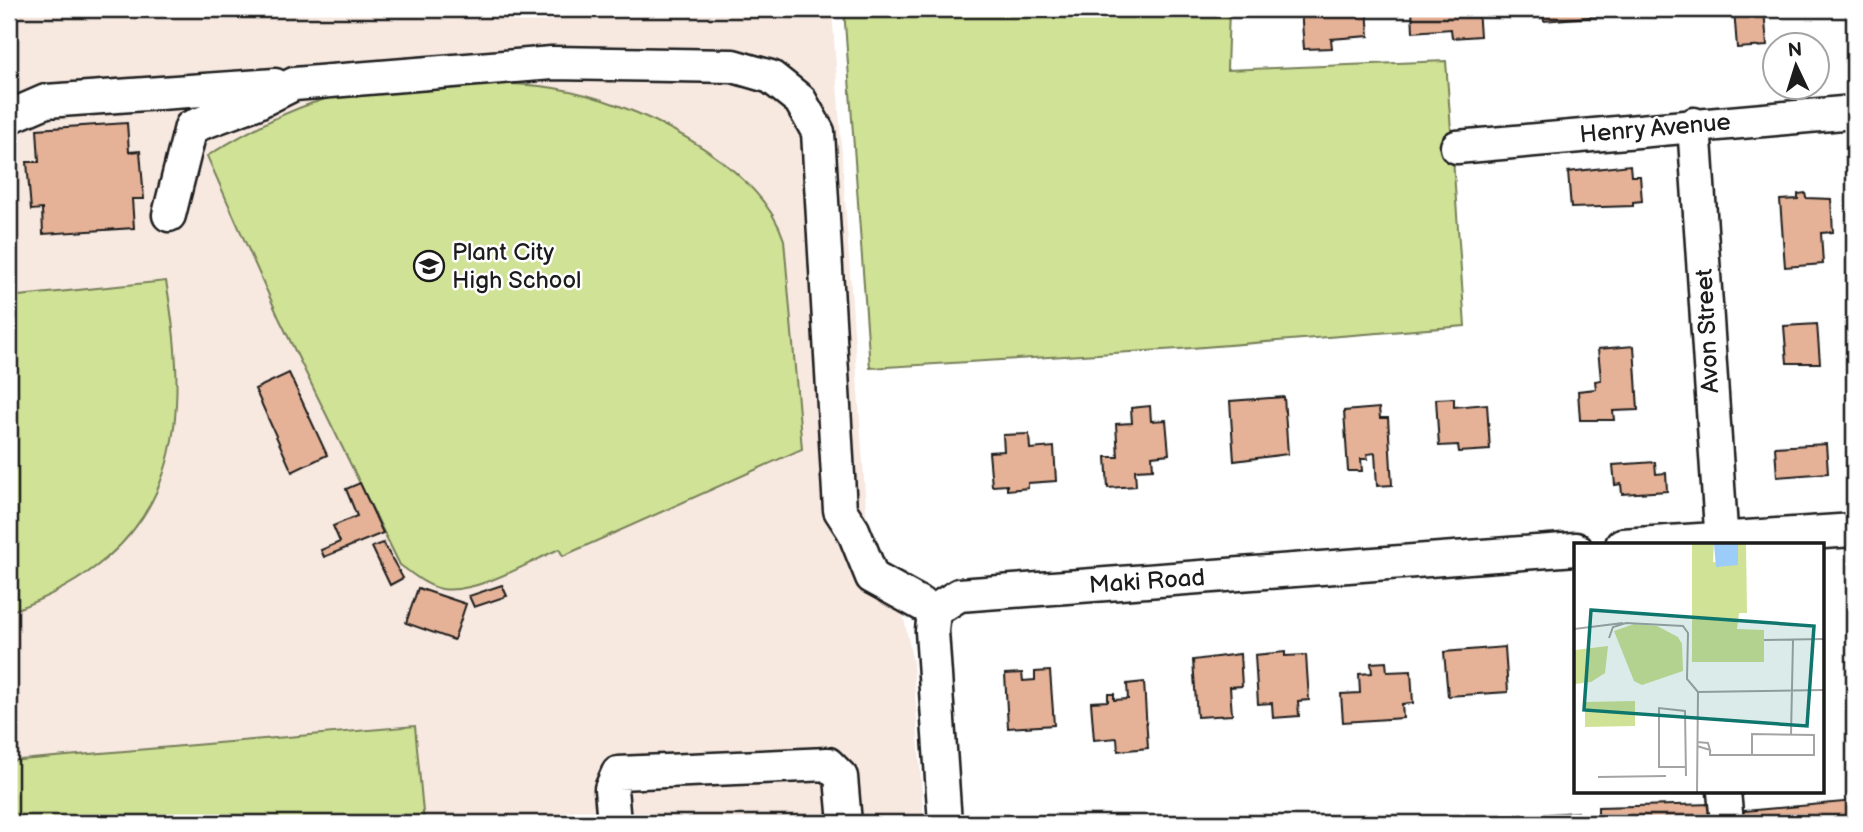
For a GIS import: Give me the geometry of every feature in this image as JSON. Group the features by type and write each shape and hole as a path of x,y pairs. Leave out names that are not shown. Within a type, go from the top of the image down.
{"street":[{"path":"9,117 46,101 552,63 733,66 771,76 800,100 818,132 840,510 853,530 873,577 934,611 932,631 945,823"},
{"path":"169,215 191,127 256,103 294,83"},
{"name":"Henry Avenue","path":"1457,147 1854,112"},
{"name":"Avon Street","path":"1695,124 1722,541"},
{"path":"1672,543 1854,530"},
{"name":"Maki Road","path":"934,611 959,595 1574,548"},
{"path":"614,823 611,789 618,773 828,764 841,777 845,823"},
{"path":"1724,794 1727,823"}],"shaded area":[{"name":"Plant City High School","path":"9,9 832,9 867,523 897,584 913,663 924,823 9,823"}],"green space":[{"path":"844,9 1229,9 1227,70 1446,61 1465,326 1179,349 870,368"},
{"path":"463,82 554,88 619,106 688,139 721,160 748,185 770,211 784,240 802,449 563,556 559,549 486,582 470,587 442,589 425,582 400,565 279,318 207,156 281,116 329,98 379,89"},
{"path":"166,281 174,338 176,391 172,440 160,484 139,523 107,558 64,587 9,612 9,297"},
{"path":"415,726 424,823 9,823 9,761"}],"building":[{"path":"1301,9 1367,9 1369,36 1331,39 1332,48 1304,49"},
{"path":"1412,9 1478,9 1480,36 1452,38 1451,29 1413,32"},
{"path":"1543,9 1599,9 1599,16 1544,21"},
{"path":"1734,9 1764,9 1766,32 1762,32 1762,46 1737,48"},
{"path":"1832,9 1854,9 1854,17 1847,18 1846,12 1832,13"},
{"path":"127,123 129,152 140,151 144,199 132,199 134,228 43,234 42,209 31,210 27,162 39,162 37,129"},
{"path":"1630,165 1631,176 1640,176 1642,201 1633,202 1633,206 1571,208 1568,172"},
{"path":"1805,193 1806,198 1831,199 1833,232 1821,233 1823,264 1785,267 1780,200 1798,199 1798,194"},
{"path":"1817,324 1820,363 1787,363 1784,326"},
{"path":"1634,346 1638,410 1613,411 1614,420 1580,420 1578,391 1596,389 1595,381 1601,380 1598,349"},
{"path":"289,373 327,455 292,472 255,389"},
{"path":"1284,397 1288,454 1234,461 1230,401"},
{"path":"1454,398 1454,407 1487,404 1490,450 1459,452 1458,445 1439,446 1436,399"},
{"path":"1150,406 1151,421 1166,420 1169,454 1152,456 1153,469 1135,470 1136,486 1108,488 1106,457 1118,457 1116,424 1132,423 1131,408"},
{"path":"1379,408 1380,418 1388,418 1392,485 1377,486 1375,453 1367,454 1368,459 1361,459 1362,471 1348,471 1344,411"},
{"path":"1029,434 1030,449 1054,447 1056,481 1028,483 1028,488 1007,490 1007,485 992,486 989,452 1004,451 1003,435"},
{"path":"1826,444 1828,473 1777,477 1775,447"},
{"path":"1655,462 1656,474 1666,473 1667,491 1622,494 1621,484 1615,485 1613,465"},
{"path":"360,483 383,533 324,557 321,550 340,542 333,526 357,516 346,489"},
{"path":"383,543 403,578 390,585 372,547"},
{"path":"502,585 507,596 474,607 469,596"},
{"path":"418,588 466,604 454,640 406,623"},
{"path":"1505,647 1508,692 1448,696 1444,652"},
{"path":"1285,652 1285,656 1306,655 1309,700 1298,701 1299,716 1273,718 1272,703 1258,704 1255,655"},
{"path":"1240,654 1242,686 1230,687 1232,715 1197,717 1193,660"},
{"path":"1386,662 1387,672 1411,671 1413,703 1402,704 1403,718 1343,722 1341,694 1360,693 1359,674 1372,673 1371,663"},
{"path":"1050,671 1054,725 1008,728 1005,674 1022,673 1023,681 1035,680 1035,672"},
{"path":"1144,682 1148,748 1118,751 1117,738 1094,740 1091,702 1108,701 1108,694 1114,694 1114,700 1128,699 1127,684"},
{"path":"1854,801 1854,823 1735,823 1734,812"},
{"path":"1713,804 1713,823 1598,823 1598,807"},
{"path":"1578,812 1579,823 1407,823"}],"place":[{"name":"Plant City High School","path":"429,266"}]}
